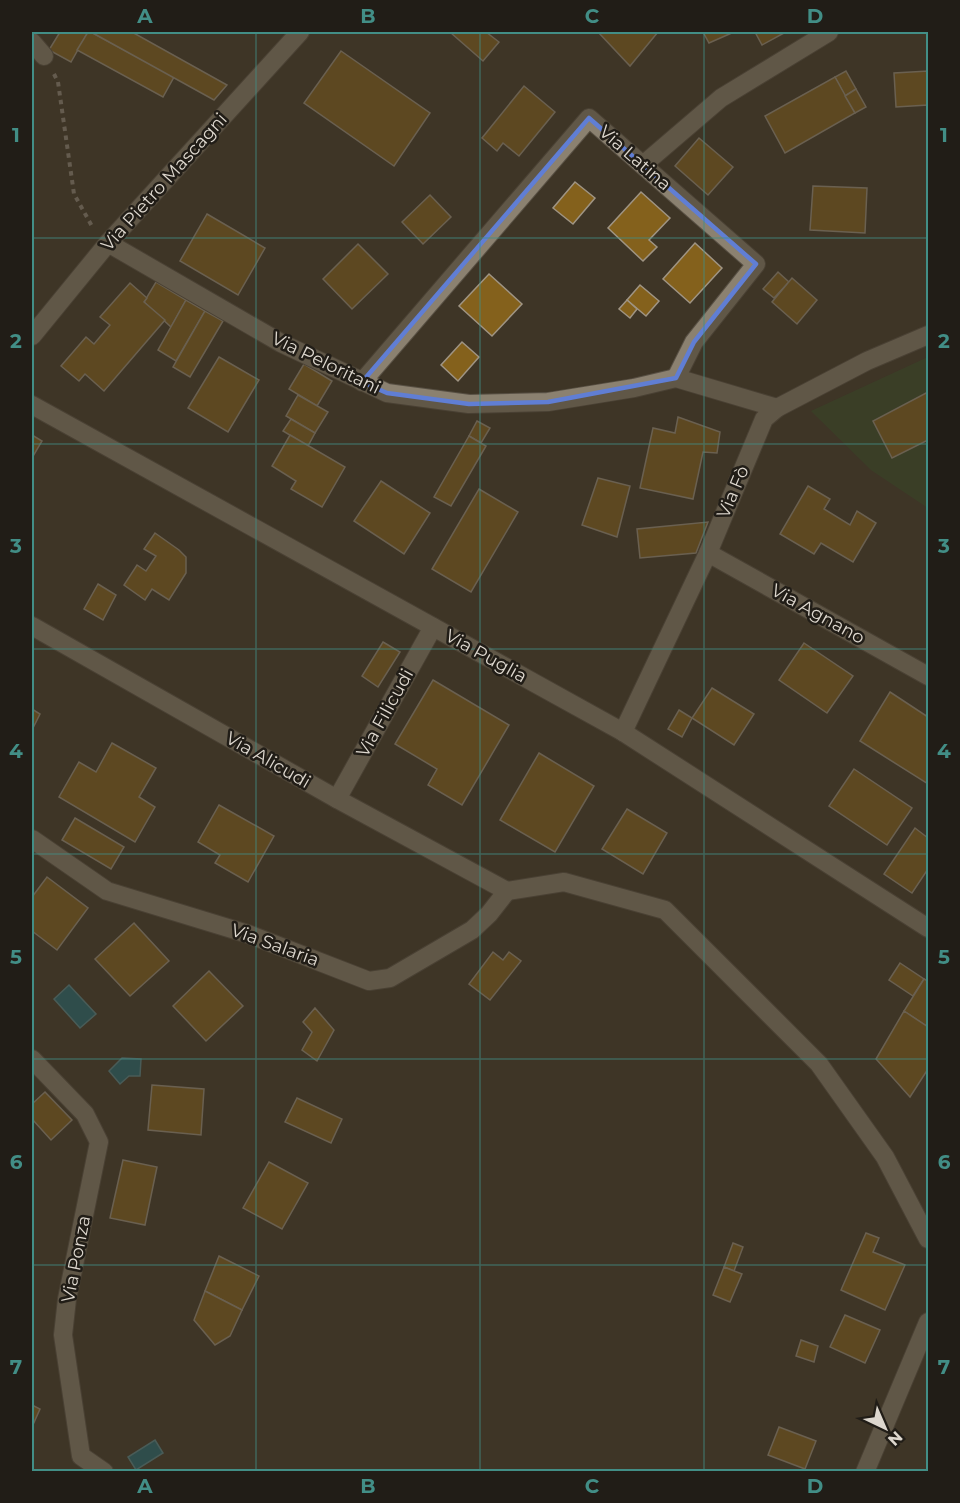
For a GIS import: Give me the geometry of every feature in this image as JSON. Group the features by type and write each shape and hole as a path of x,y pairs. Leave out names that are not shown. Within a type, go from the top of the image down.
{"street":[{"name":"Via Pietro Mascagni","path":"32,336 108,243 300,32"},
{"path":"644,164 721,98 828,32"},
{"path":"32,42 44,56"},
{"name":"Via Latina","path":"362,382 589,118 756,264 694,342 676,378"},
{"name":"Via Peloritani","path":"108,243 281,343 387,393 469,404 548,402 634,388 676,378 777,408"},
{"name":"Via Fò","path":"623,732 708,553 764,419 777,408 867,361 928,335"},
{"name":"Via Puglia","path":"32,405 623,732 928,928"},
{"name":"Via Agnano","path":"708,553 928,676"},
{"name":"Via Alicudi","path":"32,626 337,799 507,891"},
{"name":"Via Filicudi","path":"337,799 434,627"},
{"name":"Via Salaria","path":"32,839 107,891 248,934 369,981 390,978 472,930 489,914 507,891"},
{"path":"507,891 564,882 665,910 819,1064 885,1157 928,1239"},
{"name":"Via Ponza","path":"32,1059 85,1114 99,1142 67,1299 63,1335 81,1456 104,1472"},
{"path":"866,1472 928,1322"}],"path":[{"path":"44,56 58,82 74,194 95,232 108,243"}],"highlighted area":[{"path":"589,118 756,264 694,342 676,378 548,402 469,404 387,393 362,382"}],"green space":[{"path":"928,357 928,508 871,470 811,411"}],"water":[{"path":"69,985 96,1014 80,1028 54,999"},
{"path":"122,1058 141,1059 140,1076 129,1076 120,1084 109,1071"},
{"path":"155,1440 163,1453 136,1470 128,1457"}],"building":[{"path":"60,32 88,32 71,62 49,50"},
{"path":"88,32 174,77 163,97 77,50"},
{"path":"91,32 132,32 227,85 214,100"},
{"path":"452,32 486,32 499,42 483,61"},
{"path":"598,32 658,32 630,66"},
{"path":"703,32 734,32 709,43"},
{"path":"755,32 784,32 784,33 762,45"},
{"path":"341,51 430,113 394,166 304,103"},
{"path":"846,71 856,89 845,96 835,77"},
{"path":"928,71 928,105 896,107 894,73"},
{"path":"835,77 855,113 785,153 765,116"},
{"path":"524,86 555,112 519,156 503,143 497,151 482,138"},
{"path":"856,89 866,107 855,113 845,96"},
{"path":"699,138 733,167 708,195 675,166"},
{"path":"575,182 595,198 573,224 553,208"},
{"path":"813,186 867,188 865,233 810,230"},
{"path":"641,192 670,218 649,240 657,247 643,261 608,228"},
{"path":"430,195 451,217 423,244 402,222"},
{"path":"207,214 265,248 238,295 180,261"},
{"path":"695,243 722,268 690,303 663,279"},
{"path":"358,244 388,274 352,309 323,279"},
{"path":"778,272 789,282 774,298 763,289"},
{"path":"489,274 522,304 492,336 459,306"},
{"path":"792,278 817,300 797,324 772,302"},
{"path":"156,282 186,300 171,327 144,302"},
{"path":"130,283 147,298 144,302 165,320 104,391 85,374 79,381 61,366 86,337 94,344 110,325 100,317"},
{"path":"640,285 659,301 646,316 627,300"},
{"path":"186,300 205,311 176,361 158,350"},
{"path":"627,300 637,309 630,318 619,309"},
{"path":"205,311 223,321 190,377 173,367"},
{"path":"462,342 479,357 458,381 441,365"},
{"path":"219,357 259,380 228,432 188,408"},
{"path":"304,364 332,381 317,406 289,389"},
{"path":"928,392 928,440 892,458 873,421"},
{"path":"298,395 328,412 315,433 286,416"},
{"path":"678,417 720,432 717,453 703,452 693,499 640,488 653,428 675,433"},
{"path":"291,419 315,433 308,446 283,431"},
{"path":"477,421 490,428 481,443 469,436"},
{"path":"32,435 42,441 32,458"},
{"path":"290,435 345,467 322,507 291,489 296,481 272,466"},
{"path":"469,436 486,446 451,506 434,497"},
{"path":"598,478 630,486 617,537 582,525"},
{"path":"381,481 430,513 404,554 354,521"},
{"path":"808,486 830,499 824,509 850,525 857,511 876,523 853,562 821,543 814,554 780,534"},
{"path":"479,489 518,512 471,592 432,569"},
{"path":"708,522 696,553 640,558 637,529"},
{"path":"155,533 186,557 186,573 169,600 152,589 145,600 124,585 137,565 146,571 156,556 144,549"},
{"path":"98,584 116,595 103,620 84,609"},
{"path":"383,642 400,652 378,687 362,676"},
{"path":"804,643 853,676 827,713 779,680"},
{"path":"433,680 509,725 462,805 428,785 437,769 395,744"},
{"path":"712,688 754,714 734,745 692,718"},
{"path":"890,692 928,717 928,784 860,741"},
{"path":"32,709 40,714 32,730"},
{"path":"679,710 692,718 682,737 668,729"},
{"path":"112,743 156,768 139,797 155,807 135,842 59,797 79,762 96,772"},
{"path":"539,753 594,786 555,852 500,820"},
{"path":"854,769 912,808 887,845 829,806"},
{"path":"219,805 274,836 248,882 215,863 220,855 198,842"},
{"path":"627,809 667,833 643,874 602,849"},
{"path":"75,818 124,847 111,869 62,840"},
{"path":"915,828 928,838 928,869 912,893 884,874"},
{"path":"47,877 88,908 57,950 32,931 32,897"},
{"path":"134,923 169,961 130,996 95,959"},
{"path":"493,952 503,960 509,952 521,961 490,1000 469,984"},
{"path":"900,963 924,979 913,996 889,980"},
{"path":"209,971 243,1006 206,1041 173,1006"},
{"path":"924,979 928,981 928,1027 904,1011"},
{"path":"315,1008 334,1030 317,1061 302,1050 312,1032 303,1022"},
{"path":"904,1011 928,1027 928,1069 910,1097 876,1059"},
{"path":"152,1085 204,1089 201,1135 148,1130"},
{"path":"45,1092 72,1120 51,1140 32,1119 32,1104"},
{"path":"297,1098 342,1119 331,1143 285,1122"},
{"path":"123,1160 157,1167 145,1225 110,1218"},
{"path":"269,1162 308,1183 282,1229 243,1208"},
{"path":"866,1233 879,1238 873,1252 905,1265 885,1310 841,1290"},
{"path":"733,1243 743,1247 734,1271 724,1267"},
{"path":"219,1256 259,1276 242,1310 205,1291"},
{"path":"724,1267 742,1274 730,1302 713,1295"},
{"path":"205,1291 242,1310 230,1336 215,1345 194,1320"},
{"path":"845,1315 880,1330 865,1363 830,1347"},
{"path":"801,1340 818,1346 814,1362 796,1356"},
{"path":"32,1405 40,1409 32,1427"},
{"path":"779,1427 816,1441 805,1469 768,1455"}]}
